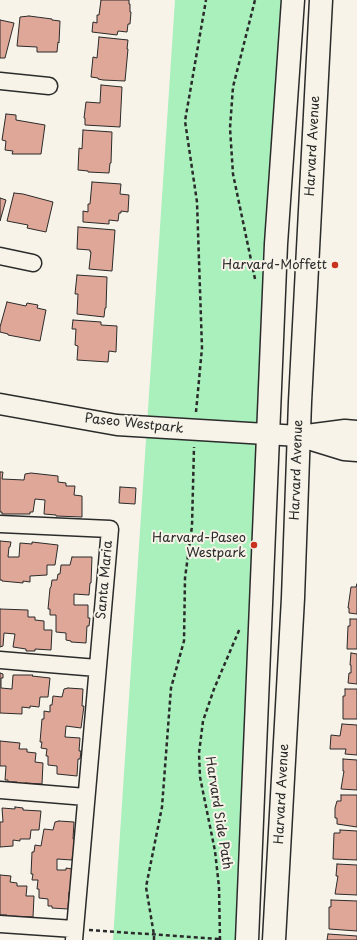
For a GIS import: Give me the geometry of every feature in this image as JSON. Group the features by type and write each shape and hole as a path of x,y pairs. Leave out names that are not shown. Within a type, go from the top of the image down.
{"main road":[{"path":"247,940 276,244 292,0"},
{"name":"Harvard Avenue","path":"274,940 292,620 300,402 321,0"}],"street":[{"path":"0,81 49,86"},
{"path":"0,256 33,263"},
{"name":"Paseo Westpark","path":"0,404 117,425 299,436"},
{"path":"299,436 345,430 357,431"},
{"path":"299,436 344,450 357,451"},
{"name":"Santa Maria","path":"0,524 110,529 74,934"},
{"path":"0,660 97,668"},
{"path":"0,790 86,797"},
{"path":"0,924 74,934"}],"path":[{"path":"154,940 146,887 162,807 171,688 184,641 185,578 192,526 194,430 202,340 197,202 185,121 206,0"},
{"path":"255,0 233,87 230,128 233,174 255,280"},
{"name":"Harvard Side Path","path":"220,939 219,887 215,851 200,777 199,753 203,721 214,689 241,627"},
{"path":"74,934 154,935 220,939"}],"green space":[{"path":"175,0 286,0 237,940 113,940"}],"building":[{"path":"101,0 129,0 131,12 130,24 128,24 127,32 118,31 117,35 92,32 93,22 97,23 97,15 99,15"},
{"path":"29,16 60,21 57,52 37,52 37,47 17,46 20,17"},
{"path":"0,20 14,23 5,58 0,58"},
{"path":"99,37 128,40 125,81 103,80 91,77 93,57 97,58"},
{"path":"101,85 122,87 120,127 85,125 84,118 86,102 100,103"},
{"path":"6,114 16,115 16,120 45,125 41,154 12,154 13,151 5,150 6,141 2,140"},
{"path":"83,130 112,132 111,163 109,173 78,170 79,148 82,149"},
{"path":"92,182 121,184 120,194 129,195 128,212 121,211 121,213 119,213 118,221 109,220 109,224 83,222 83,211 88,212 88,204 90,204"},
{"path":"14,193 53,202 46,232 27,228 28,225 7,221"},
{"path":"0,198 6,200 0,221"},
{"path":"78,227 115,230 112,271 89,269 90,250 77,249"},
{"path":"77,275 107,277 106,308 104,317 77,314 78,294 75,294"},
{"path":"7,302 26,306 27,303 38,305 37,308 46,310 40,341 0,332"},
{"path":"73,320 101,322 101,325 117,326 116,352 109,351 108,362 77,360 78,346 75,345 76,329 72,329"},
{"path":"0,472 3,472 2,479 24,480 25,474 31,473 58,476 58,482 66,483 66,486 75,486 74,495 82,496 82,517 44,514 45,500 35,499 33,512 30,512 30,514 2,514 2,512 0,512"},
{"path":"120,487 136,488 135,504 119,503"},
{"path":"0,541 11,542 8,557 19,557 20,543 32,544 32,542 58,545 55,565 47,565 47,575 30,576 30,582 23,581 23,583 2,581 0,580"},
{"path":"72,557 92,557 89,595 74,594 74,605 88,605 88,618 90,618 89,626 87,626 86,643 71,642 66,640 66,633 56,632 56,615 50,615 50,609 48,609 52,580 57,580 58,574 60,574 61,565 70,565"},
{"path":"357,584 357,614 349,613 348,608 351,587 356,587"},
{"path":"0,609 28,610 28,617 35,617 35,620 44,621 44,630 52,630 51,650 35,649 35,651 26,651 26,649 13,647 15,634 4,633 3,646 0,647"},
{"path":"350,619 357,619 357,649 347,649 348,626 350,626"},
{"path":"351,653 357,654 357,684 348,683 349,673 351,673"},
{"path":"0,673 3,674 3,678 1,678 1,688 12,689 13,675 33,675 32,676 50,678 48,697 40,697 39,707 22,707 22,714 0,713"},
{"path":"64,689 83,689 82,706 84,706 81,728 66,726 65,737 80,738 79,751 81,751 80,759 78,759 77,776 57,774 57,766 48,765 48,756 46,756 47,749 41,748 42,742 40,742 44,711 50,712 50,705 52,705 53,696 62,697"},
{"path":"345,689 357,689 357,719 343,719 343,696 345,696"},
{"path":"342,724 357,725 357,755 345,754 346,749 330,749 331,735 340,736"},
{"path":"0,741 20,743 19,749 27,749 27,752 36,753 35,762 43,763 42,784 16,784 17,782 8,782 8,780 5,780 6,766 0,766"},
{"path":"343,759 357,760 357,790 341,789 344,771"},
{"path":"341,795 357,795 357,827 337,824 337,818 335,818 335,808 337,801 341,801"},
{"path":"15,807 23,808 23,810 41,811 39,830 31,830 30,839 20,839 20,841 13,840 13,846 0,847 0,822 3,822 2,808 15,809"},
{"path":"55,822 74,822 73,839 75,839 72,860 57,859 57,870 66,870 66,868 72,869 71,892 69,892 68,909 52,908 52,906 48,906 48,899 39,898 39,889 37,889 38,880 32,880 33,874 31,874 32,852 34,852 35,845 41,846 44,829 53,830"},
{"path":"340,830 357,831 357,860 333,859 334,833 340,833"},
{"path":"337,864 357,865 357,895 335,894 338,876 336,876"},
{"path":"0,875 11,876 10,882 17,883 17,886 27,886 26,896 34,896 33,917 0,915"},
{"path":"331,900 357,901 357,931 329,929 329,907 331,907"},
{"path":"328,934 357,936 357,940 327,940"}],"place":[{"name":"Harvard-Moffett","path":"335,265"},
{"name":"Harvard-Paseo Westpark","path":"254,545"}]}
